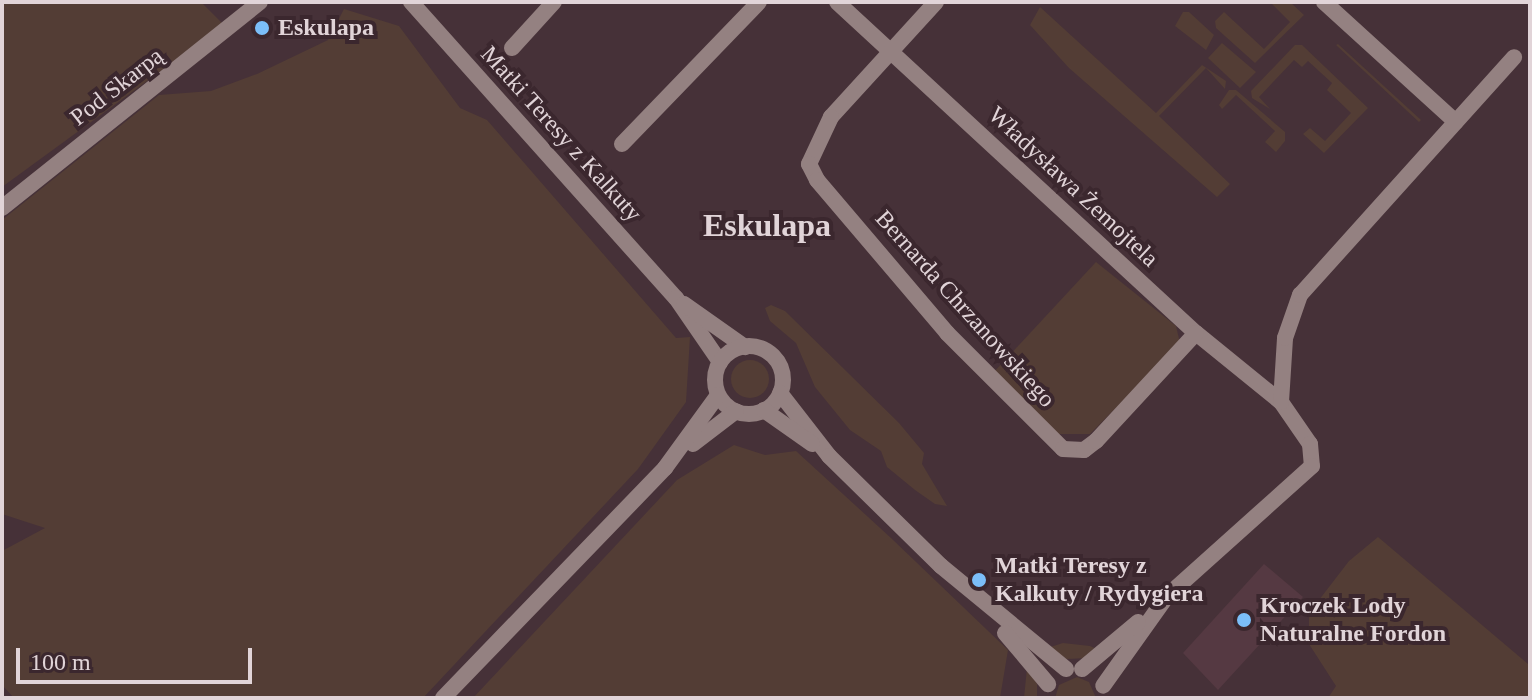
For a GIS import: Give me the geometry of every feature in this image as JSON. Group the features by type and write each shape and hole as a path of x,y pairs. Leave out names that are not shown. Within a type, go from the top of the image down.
{"street":[{"name":"Pod Skarpą","path":"2,208 260,2"},
{"name":"Matki Teresy z Kalkuty","path":"411,2 676,298 720,362"},
{"path":"512,48 554,2"},
{"path":"622,144 759,2"},
{"name":"Władysława Żemojtela","path":"837,2 1196,333 1281,402 1310,444 1312,466 1158,606"},
{"path":"891,52 936,2"},
{"path":"1324,2 1456,122"},
{"name":"Bernarda Chrzanowskiego","path":"891,52 831,117 809,164 817,180 947,333 1054,441 1072,452 1096,441 1196,333"},
{"path":"1281,402 1285,338 1300,295 1514,57"},
{"name":"Matki Teresy z Kalkuty","path":"676,298 745,347"},
{"path":"665,468 718,395 720,362 745,347 775,358 783,378 780,393 764,410"},
{"path":"780,393 829,456 985,607 1104,692 1158,606"},
{"path":"718,395 736,411"},
{"path":"443,698 665,468 736,411 764,410 829,456"},
{"path":"985,607 1046,691 1158,606"}],"shaded area":[{"path":"2,2 201,2 224,25 2,187"},
{"path":"1270,2 1290,2 1304,15 1255,63 1216,28 1215,21 1224,12 1264,49 1290,22"},
{"path":"1040,7 1156,113 1202,65 1226,81 1225,89 1206,68 1159,116 1230,184 1217,197 1069,68 1030,25"},
{"path":"344,9 399,26 460,108 487,120 676,338 690,337 686,402 638,469 423,698 14,698 2,685 2,551 45,528 2,514 2,220 159,95 211,91 257,74 328,40"},
{"path":"1183,12 1189,12 1214,35 1206,50 1175,26"},
{"path":"1222,43 1256,72 1240,88 1208,58"},
{"path":"1338,44 1421,120 1419,122"},
{"path":"1295,45 1302,45 1368,108 1324,153 1303,134 1310,128 1325,141 1351,113 1327,90 1332,83 1308,61 1302,67 1294,60 1259,97 1270,109 1252,98 1251,91"},
{"path":"1229,90 1236,90 1285,132 1285,141 1276,152 1265,142 1275,131 1236,95 1222,109 1219,105"},
{"path":"1096,262 1176,326 1180,343 1090,434 1054,434 993,373"},
{"path":"771,305 785,311 899,423 924,453 922,464 947,506 935,504 915,490 887,467 881,451 850,430 815,387 796,343 770,321 765,308"},
{"path":"750,360 764,365 769,379 764,393 750,398 736,393 731,379 736,365"},
{"path":"734,445 765,455 796,451 891,538 1008,650 1000,698 473,698 677,480"},
{"path":"1378,537 1528,664 1530,698 1328,698 1336,686 1309,644 1309,613 1349,561"},
{"path":"1264,564 1303,597 1218,690 1183,653"},
{"path":"1063,643 1099,650 1088,658 1067,659 1047,648"},
{"path":"1027,668 1037,684 1037,698 1024,698"},
{"path":"1077,677 1089,682 1096,698 1055,698 1059,685"}],"place":[{"name":"Eskulapa","path":"262,28"},
{"name":"Matki Teresy z Kalkuty / Rydygiera","path":"979,580"},
{"name":"Kroczek Lody Naturalne Fordon","path":"1244,620"}],"district":[{"name":"Eskulapa","path":"767,225"}]}
